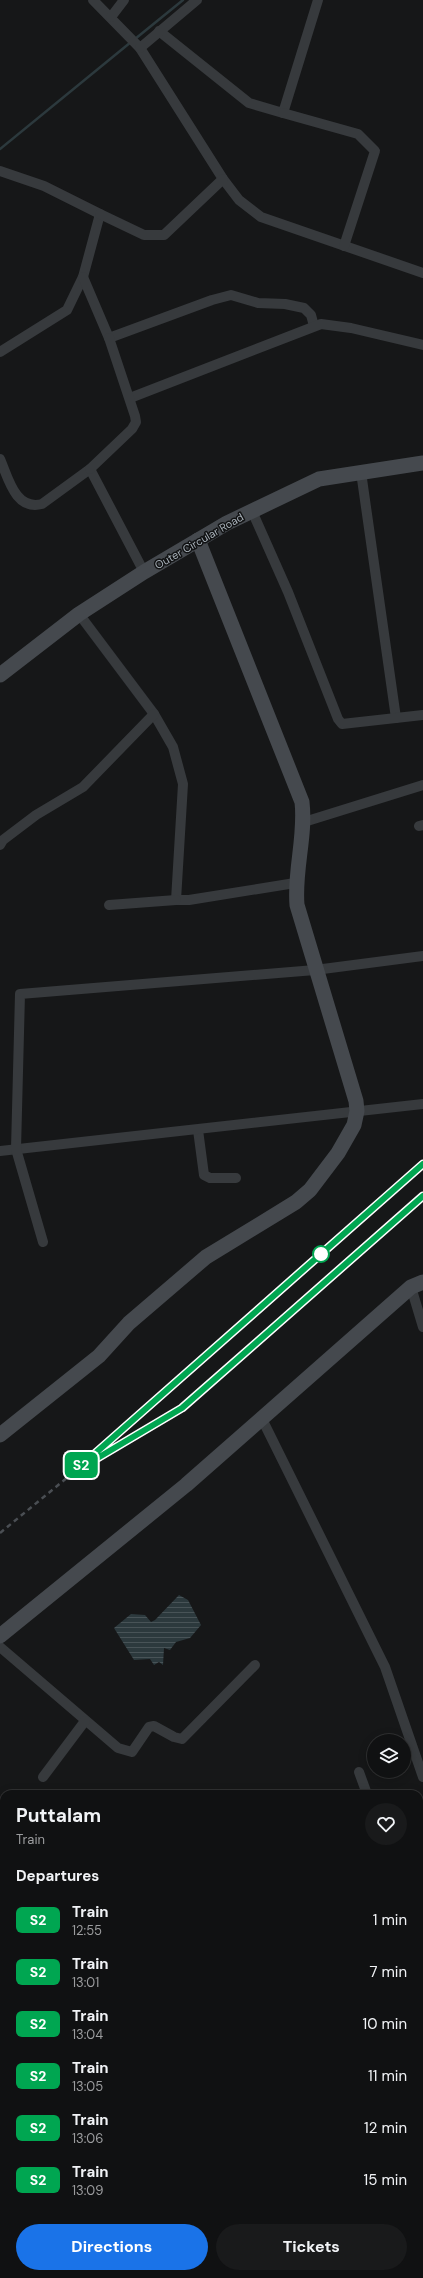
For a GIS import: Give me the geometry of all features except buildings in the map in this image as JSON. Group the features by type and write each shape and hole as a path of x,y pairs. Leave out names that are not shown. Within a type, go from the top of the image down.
{"street":[{"path":"92,0 135,42 223,179 239,200 261,217 423,273"},
{"path":"111,17 124,0"},
{"path":"135,42 159,30 197,0"},
{"path":"283,114 318,0"},
{"path":"159,30 248,103 358,134 375,151 344,246"},
{"path":"0,171 44,186 144,235 164,235 223,179"},
{"path":"0,352 67,310 83,277 100,214"},
{"path":"0,459 15,494 21,500 35,506 42,504 90,469 132,430 136,422 130,398 109,338 83,277"},
{"path":"109,338 212,300 231,295 258,303 285,304 304,308 311,315 314,326"},
{"path":"130,398 321,324 351,328 423,345"},
{"name":"Outer Circular Road","path":"0,675 79,614 144,572 198,540 252,511 319,479 423,463"},
{"path":"90,469 144,572"},
{"path":"361,472 396,718"},
{"path":"252,511 288,592 338,719 342,724 423,715"},
{"path":"0,1434 99,1356 128,1323 206,1257 296,1202 310,1190 338,1153 354,1125 357,1111 356,1101 315,970 297,905 295,883 304,822 302,802 198,540"},
{"path":"79,614 154,714 173,747 183,784 176,900"},
{"path":"0,846 4,840 36,815 83,787 154,714"},
{"path":"304,822 423,785"},
{"path":"109,905 189,900 295,883"},
{"path":"43,1242 16,1149 20,994 315,970 423,956"},
{"path":"0,1151 423,1104"},
{"path":"198,1130 204,1175 210,1178 236,1178"},
{"path":"417,1285 423,1327"},
{"path":"0,1636 186,1485 417,1285"},
{"path":"262,1419 385,1667 423,1777"},
{"path":"0,1647 84,1721 118,1748 132,1752 149,1727 154,1726 174,1737 182,1739 255,1665"},
{"path":"43,1777 84,1721"},
{"path":"359,1772 366,1790"}],"shaded area":[{"path":"179,1595 188,1600 201,1625 190,1638 176,1642 170,1650 164,1648 163,1665 159,1662 154,1665 150,1659 134,1660 114,1628 131,1614 145,1615 151,1622 155,1620"}],"waterway":[{"path":"135,39 183,0"},
{"path":"0,149 131,42"}],"railway":[{"path":"91,1457 423,1164"},
{"path":"0,1533 74,1472 182,1408 423,1196"}],"train":[{"name":"S2","path":"423,1164 74,1472 182,1408 423,1196"}]}
